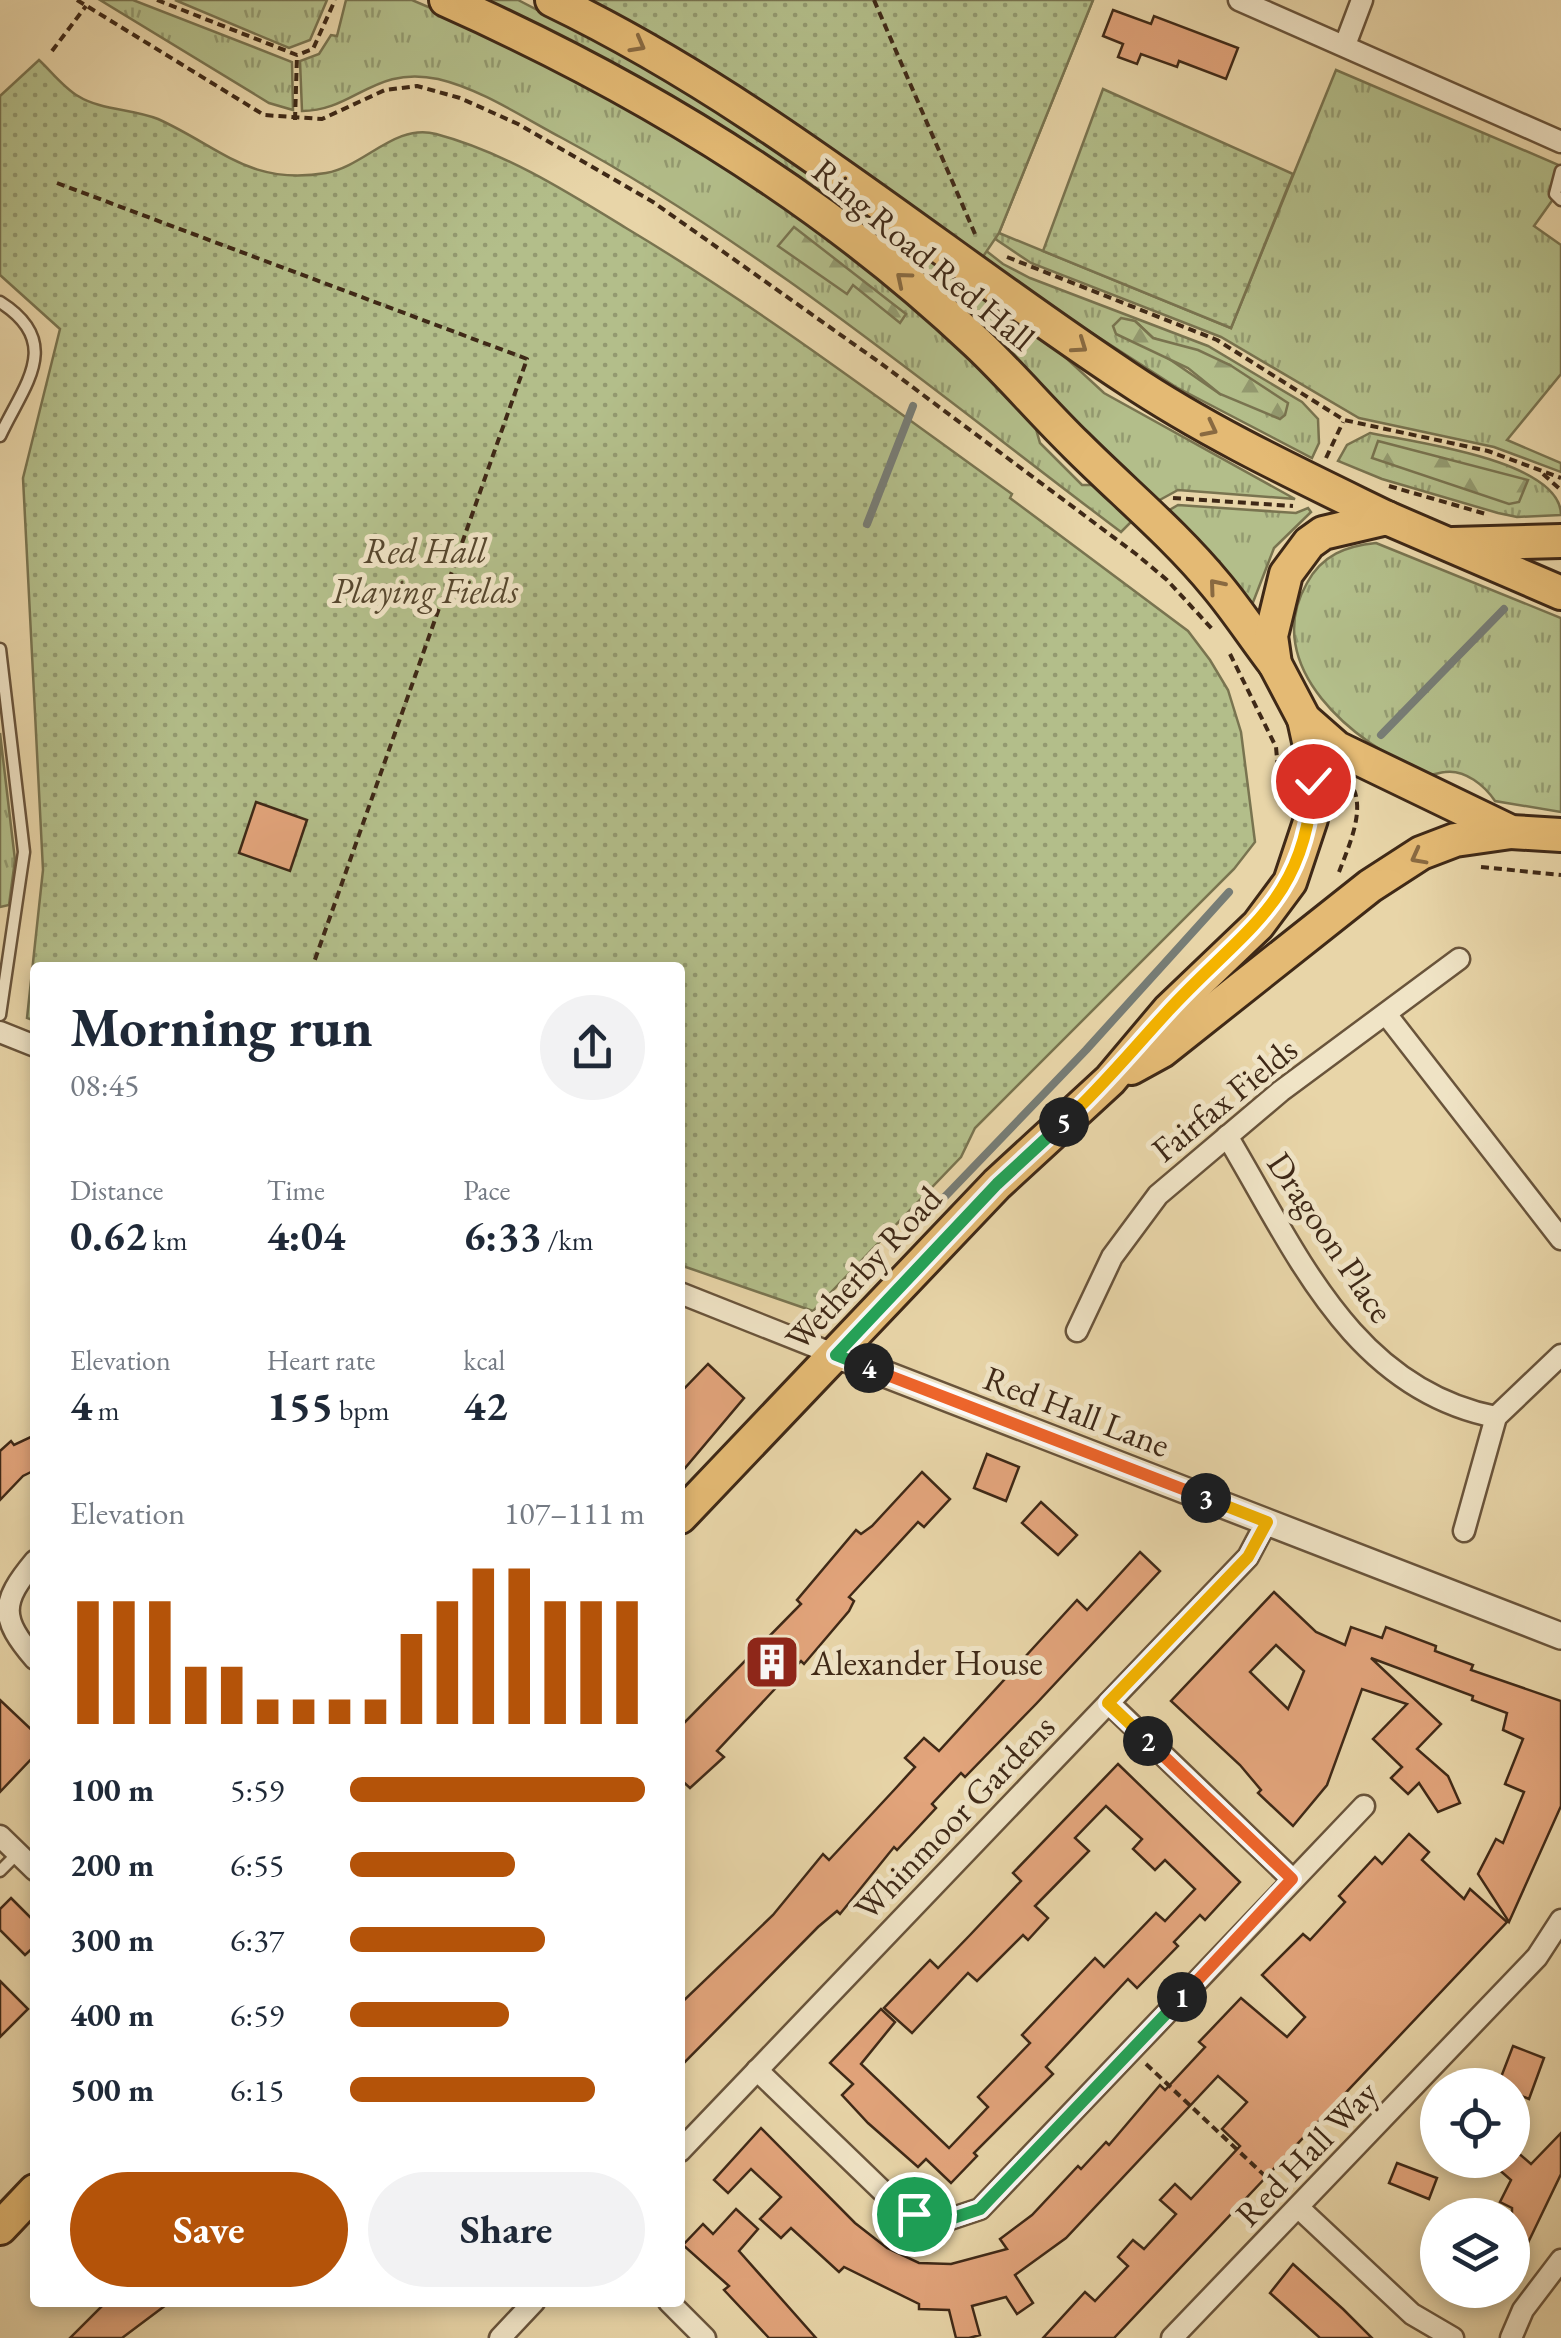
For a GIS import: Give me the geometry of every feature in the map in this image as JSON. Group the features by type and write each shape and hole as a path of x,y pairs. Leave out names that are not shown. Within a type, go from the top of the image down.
{"main road":[{"name":"Ring Road Red Hall","path":"446,0 651,102 727,148 859,242 977,342 1215,584 1275,664 1304,719"},
{"name":"Ring Road Red Hall","path":"552,0 649,50 773,125 1126,378 1194,421 1326,468 1387,518 1561,593"},
{"path":"1275,664 1272,636 1276,605 1286,574 1309,544 1322,533 1387,518"},
{"path":"1453,544 1561,541"},
{"path":"1304,719 1354,758 1511,832 1561,835"},
{"name":"Wetherby Road","path":"687,1501 836,1355 997,1184 1110,1080 1169,1010 1258,925 1290,882 1311,819 1314,760 1304,719"},
{"name":"Wetherby Road","path":"1110,1080 1162,1051 1370,886 1422,853 1455,840 1511,832"},
{"path":"0,2228 30,2196"}],"street":[{"path":"1239,0 1561,142"},
{"path":"1345,45 1362,0"},
{"name":"Fairfax Fields","path":"1077,1331 1112,1257 1158,1194 1226,1136 1459,959"},
{"path":"1386,1014 1561,1239"},
{"path":"0,1032 30,1044"},
{"name":"Dragoon Place","path":"1226,1136 1324,1298 1369,1352 1422,1393 1457,1410 1496,1417"},
{"name":"Red Hall Lane","path":"685,1295 1561,1636"},
{"path":"1464,1531 1496,1417 1561,1355"},
{"name":"Whinmoor Gardens","path":"685,2146 1248,1557 1267,1522"},
{"path":"30,1566 12,1584 1,1607 6,1632 30,1654"},
{"path":"1108,1703 1292,1879"},
{"path":"758,2070 898,2206 914,2214 947,2220 980,2209 1364,1806"},
{"path":"0,1836 30,1865"},
{"name":"Red Hall Way","path":"1172,2338 1537,1957 1561,1921"},
{"path":"1300,2208 1412,2314 1453,2338"},
{"path":"1511,2338 1523,2310 1561,2260"},
{"path":"500,2338 529,2307"},
{"path":"674,2307 705,2338"}],"lane":[{"path":"1561,171 1555,194 1561,200"},
{"path":"0,302 19,316 32,335 35,354 23,397 0,436"},
{"path":"0,649 24,852 0,1015"},
{"path":"0,1871 18,1853"}],"path":[{"path":"77,0 264,114 296,120 322,119 386,90 417,86 460,98 518,124 653,202 879,362 1167,580 1214,632"},
{"path":"156,0 297,55 313,48 325,30 335,0"},
{"path":"874,0 976,236"},
{"path":"52,51 86,6"},
{"path":"296,120 297,55"},
{"path":"57,183 527,359 314,962"},
{"path":"1001,253 1217,340 1344,420 1488,452 1561,478"},
{"path":"1122,545 1172,498 1301,504 1326,468 1344,420"},
{"path":"1540,470 1561,490"},
{"path":"1374,480 1501,518"},
{"path":"1224,646 1276,746 1281,810"},
{"path":"1335,884 1356,808 1357,796 1348,784"},
{"path":"1470,868 1561,875"},
{"path":"1132,2050 1300,2208"}],"green space":[{"path":"100,0 133,0 292,62 293,110 269,103"},
{"path":"175,0 327,0 310,40 289,48"},
{"path":"346,0 412,0 473,26 615,97 804,217 917,307 1032,415 1040,443 1082,485 1100,485 1133,520 1121,532 779,274 636,180 486,97 438,79 416,76 397,78 336,104 302,111 300,61 319,54 331,35 337,36"},
{"path":"482,0 518,0 672,80 836,189 1052,345 1104,393 1295,499 1178,490 1156,502 992,337 615,65"},
{"path":"583,0 1093,0 999,233 980,261"},
{"path":"1082,0 1093,0 999,233 1231,328 1336,70 1561,166 1561,188 1534,226 1561,245 1561,374 1507,440 1561,463 1561,472 1494,447 1359,418 1221,337 1031,263 979,228"},
{"name":"Red Hall Playing Fields","path":"39,60 68,89 87,101 158,119 237,161 276,174 300,176 340,169 393,140 421,132 486,151 581,200 774,323 1012,494 1010,498 1188,631 1210,660 1228,690 1241,732 1255,842 1234,869 975,1128 961,1157 813,1311 685,1267 685,962 33,962 43,870 23,478 60,329 0,275 0,96"},
{"path":"1103,89 1293,174 1231,328 1043,251"},
{"path":"794,227 906,314 900,323 853,285 847,294 778,246"},
{"path":"971,239 1003,264 1030,278 1208,346 1302,402 1318,419 1319,443 1312,458 1176,387 980,261","holes":["1135,321 1153,338 1230,365 1220,394 1165,356"]},
{"path":"1121,318 1135,321 1153,338 1198,350 1230,365 1288,403 1285,415 1280,419 1220,394 1188,368 1116,334 1113,326"},
{"path":"1370,433 1449,448 1512,467 1537,480 1555,496 1561,515 1517,517 1498,513 1382,479 1338,461 1347,445"},
{"path":"1378,441 1528,480 1519,502 1509,504 1372,458"},
{"path":"1178,505 1296,513 1308,508 1311,512 1274,548 1252,605 1166,512"},
{"path":"1376,543 1561,618 1561,812 1495,801 1480,784 1460,773 1424,773 1370,743 1322,699 1305,672 1295,644 1295,614 1307,583 1320,565 1345,550"},
{"path":"0,733 15,860 9,905 0,907"}],"building":[{"path":"1113,10 1151,24 1154,16 1238,48 1226,79 1179,61 1177,67 1141,54 1137,64 1118,57 1123,44 1103,36"},
{"path":"256,802 307,820 290,871 239,853"},
{"path":"708,1364 744,1398 685,1468 685,1388"},
{"path":"30,1437 30,1472 0,1500 0,1451 11,1441 14,1445"},
{"path":"987,1454 1019,1467 1006,1501 974,1488"},
{"path":"922,1472 950,1499 924,1527 918,1522 849,1597 854,1601 849,1611 804,1664 801,1661 717,1751 724,1757 690,1788 685,1784 685,1722 801,1604 797,1600 856,1530 861,1534"},
{"path":"1041,1502 1077,1535 1058,1555 1022,1523"},
{"path":"1140,1552 1160,1571 965,1777 961,1773 932,1804 936,1808 897,1850 894,1847 840,1914 837,1911 818,1927 685,2062 685,1999 773,1915 823,1854 829,1860 895,1789 915,1767 905,1758 924,1738 939,1751 1077,1600 1087,1610"},
{"path":"1274,1592 1316,1632 1345,1645 1351,1627 1382,1638 1386,1627 1436,1646 1435,1651 1473,1665 1471,1670 1561,1701 1561,1806 1509,1922 1478,1874 1496,1839 1503,1843 1524,1792 1505,1784 1523,1739 1503,1730 1507,1713 1472,1700 1473,1696 1371,1658 1441,1724 1417,1749 1448,1776 1460,1803 1438,1812 1419,1783 1408,1794 1391,1778 1402,1767 1373,1739 1407,1704 1362,1689 1327,1785 1293,1826 1258,1793 1261,1790 1240,1765 1171,1701","holes":["1276,1645 1304,1671 1288,1709 1250,1672"]},
{"path":"0,1700 30,1728 30,1760 0,1792"},
{"path":"1118,1764 1240,1882 1205,1920 1200,1915 1174,1942 1178,1946 1137,1988 1128,1979 1046,2067 1053,2074 974,2153 977,2156 951,2183 926,2159 918,2167 868,2123 842,2095 853,2084 830,2063 881,2009 895,2022 861,2064 949,2148 988,2107 978,2097 1030,2043 1022,2035 1095,1958 1104,1967 1156,1913 1165,1921 1195,1889 1165,1860 1155,1870 1133,1849 1142,1839 1106,1806 1075,1838 1089,1851 1035,1906 1048,1918 1028,1940 1023,1935 977,1981 968,1973 912,2033 884,2008 930,1960 938,1968 970,1935 1021,1881 1013,1873"},
{"path":"1409,1834 1429,1852 1422,1860 1464,1899 1470,1889 1507,1922 1114,2338 1043,2338 1085,2292 1095,2301 1128,2266 1118,2257 1133,2240 1144,2249 1176,2214 1160,2200 1175,2184 1191,2199 1240,2146 1222,2129 1247,2102 1218,2076 1066,2238 1015,2275 1033,2303 1017,2314 1006,2297 972,2306 980,2335 969,2338 956,2338 949,2310 919,2309 919,2304 844,2267 839,2272 791,2228 781,2238 760,2219 781,2197 751,2169 728,2193 714,2180 761,2128 855,2223 887,2248 919,2263 951,2264 1007,2249 1000,2239 1032,2215 1078,2166 1081,2169 1106,2142 1109,2145 1160,2085 1165,2090 1205,2047 1199,2042 1241,1998 1287,2037 1305,2017 1262,1975 1303,1934 1310,1940 1345,1902 1339,1896 1375,1857 1382,1864"},
{"path":"11,1898 30,1917 30,1950 25,1955 0,1930 0,1909"},
{"path":"0,1981 28,2009 0,2037"},
{"path":"1513,2046 1544,2058 1530,2096 1530,2068 1505,2068"},
{"path":"1561,2133 1561,2174 1530,2239 1530,2198 1502,2198 1509,2178 1530,2178 1531,2164"},
{"path":"1397,2163 1420,2172 1420,2178 1437,2178 1429,2198 1389,2183"},
{"path":"736,2209 758,2229 739,2251 816,2338 769,2338 724,2290 729,2286 685,2247 703,2224 713,2234"},
{"path":"1293,2264 1372,2338 1320,2338 1270,2293"},
{"path":"101,2307 163,2307 122,2338 70,2338"}],"waterway":[{"path":"867,524 913,406"},
{"path":"1381,735 1504,609"},
{"path":"909,1234 1086,1050 1229,892"}],"place":[{"name":"Alexander House","path":"772,1662"}],"route":[{"path":"914,2214 947,2220 980,2209 1292,1879 1108,1703 1248,1557 1267,1522 836,1355 997,1184 1110,1080 1169,1010 1258,925 1290,882 1311,819 1313,781"}]}
